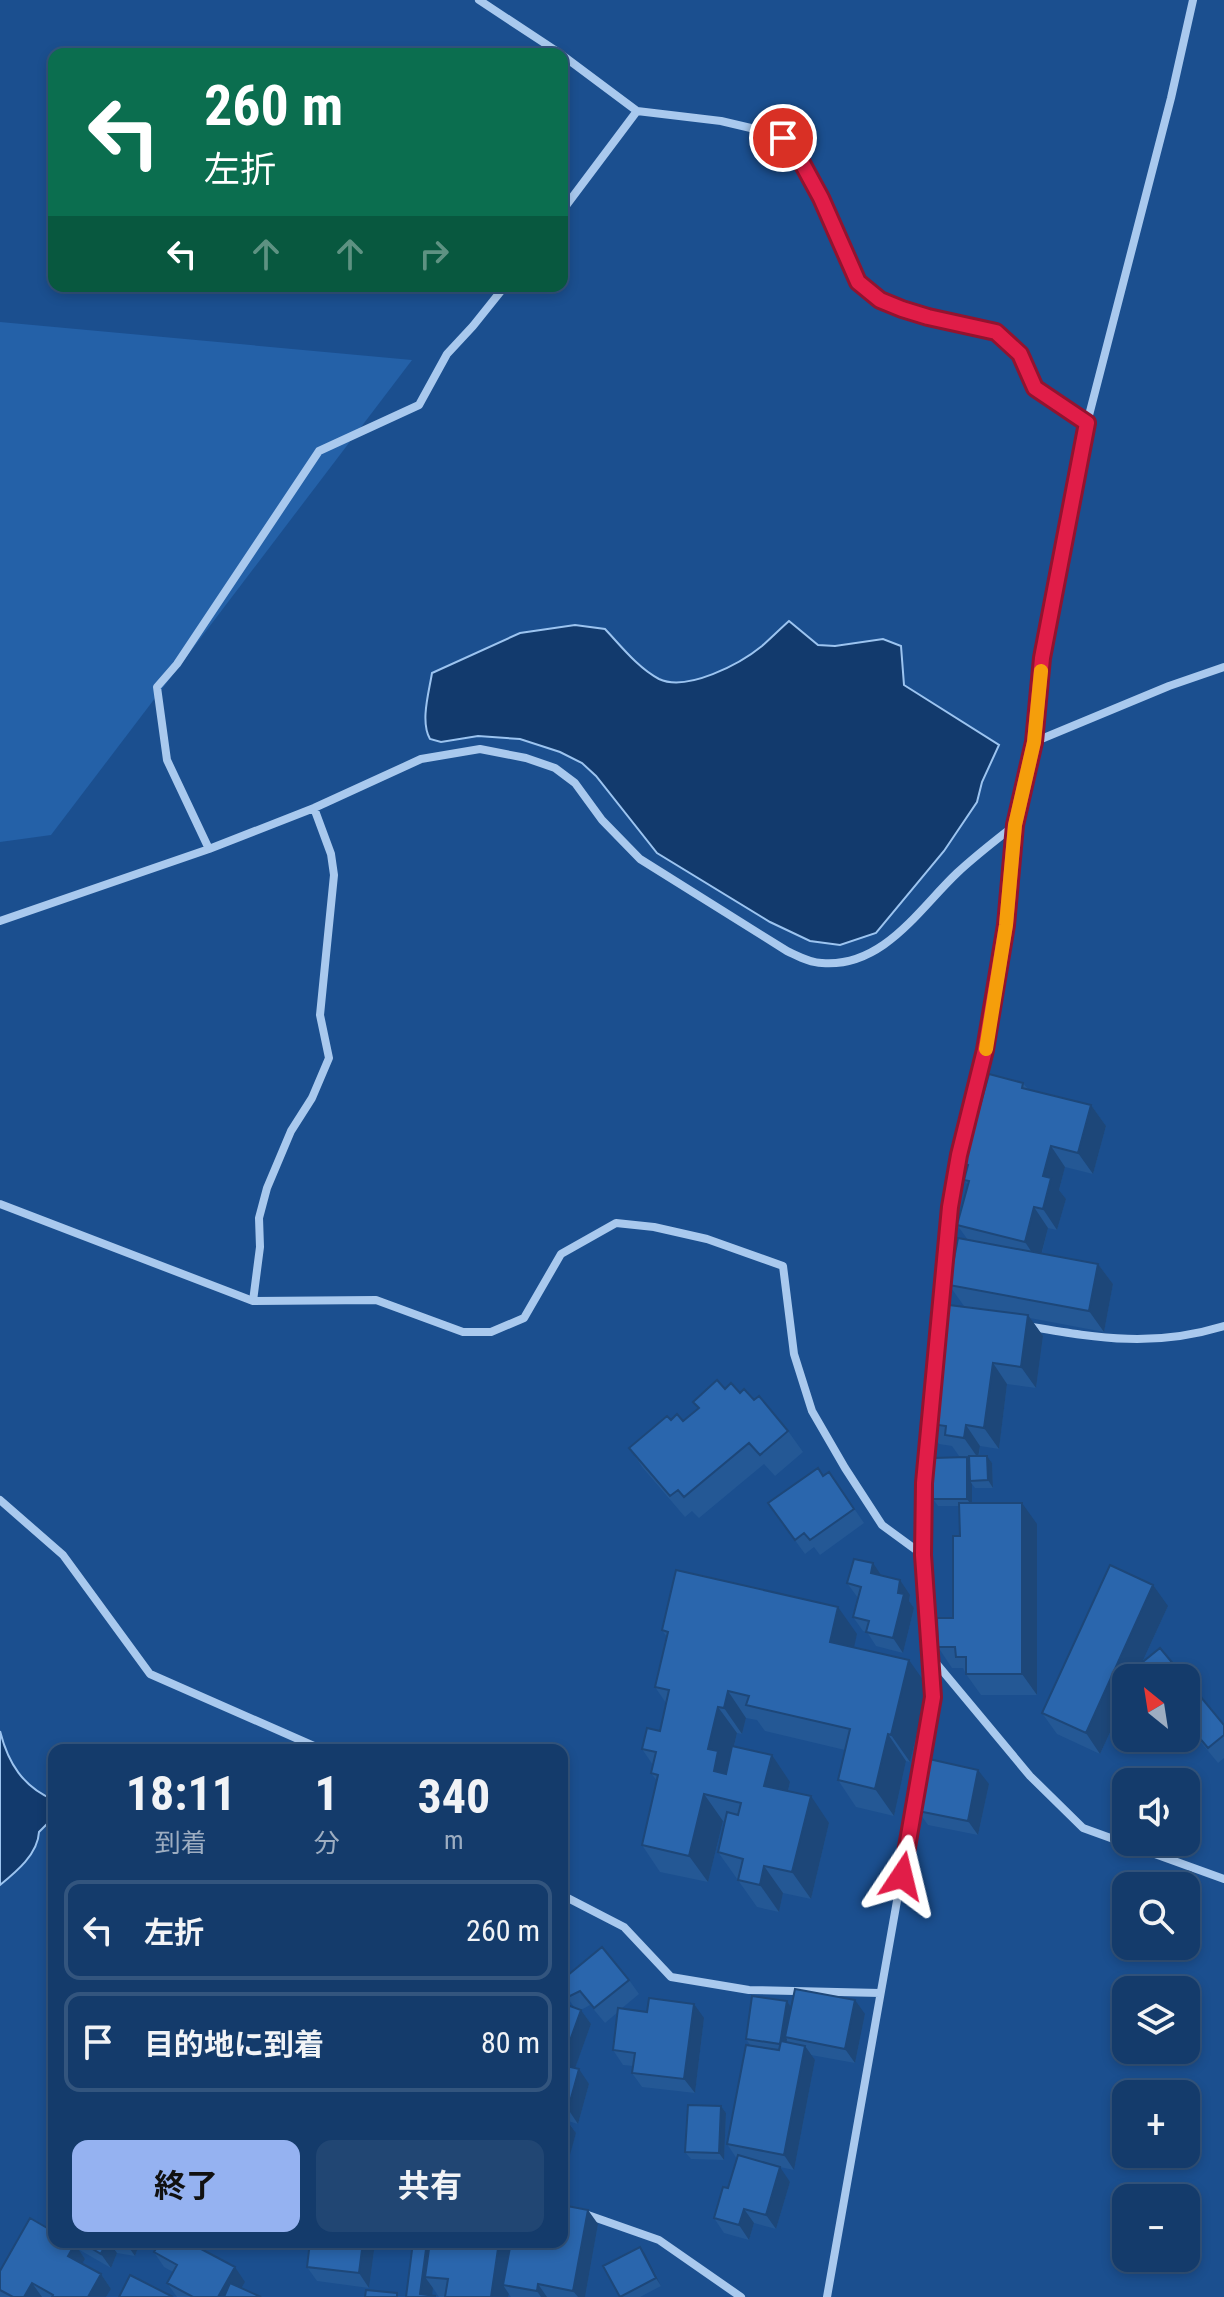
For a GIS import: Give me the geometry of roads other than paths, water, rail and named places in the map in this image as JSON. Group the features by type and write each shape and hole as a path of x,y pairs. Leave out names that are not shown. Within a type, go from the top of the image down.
{"street":[{"path":"479,0 552,48"},
{"path":"935,1354 950,1207 959,1155 985,1050 1006,925 1015,825 1034,742 1042,658 1087,423 1193,0"},
{"path":"568,59 637,111 721,121 783,138 802,163 821,198 858,282 880,300 902,309 996,332 1020,354 1035,388 1087,423"},
{"path":"568,203 637,111"},
{"path":"209,849 167,760 157,687 177,664 319,451 419,405 447,354 500,292"},
{"path":"1034,742 1169,686 1224,667"},
{"path":"0,921 209,849 314,808 421,759 480,749 526,758 555,768 575,783 602,820 640,859 787,951 823,964 877,951 909,925 957,873 1015,825"},
{"path":"253,1301 260,1247 259,1218 267,1188 291,1131 312,1098 329,1058 320,1015 334,875 331,854 314,808"},
{"path":"0,1204 253,1301 376,1300 463,1332 491,1332 524,1318 561,1254 616,1223 654,1227 707,1239 783,1266 794,1354 812,1411 882,1525 923,1555"},
{"path":"939,1309 955,1312"},
{"path":"1015,1324 1095,1338 1126,1340 1164,1339 1224,1326"},
{"path":"827,2297 933,1697 923,1555 924,1483 930,1412"},
{"path":"0,1500 63,1555 150,1674 309,1744"},
{"path":"930,1656 1030,1776 1083,1828 1224,1879"},
{"path":"568,1898 624,1927 671,1977 749,1990 880,1993"},
{"path":"576,2210 659,2240 741,2297"}]}
